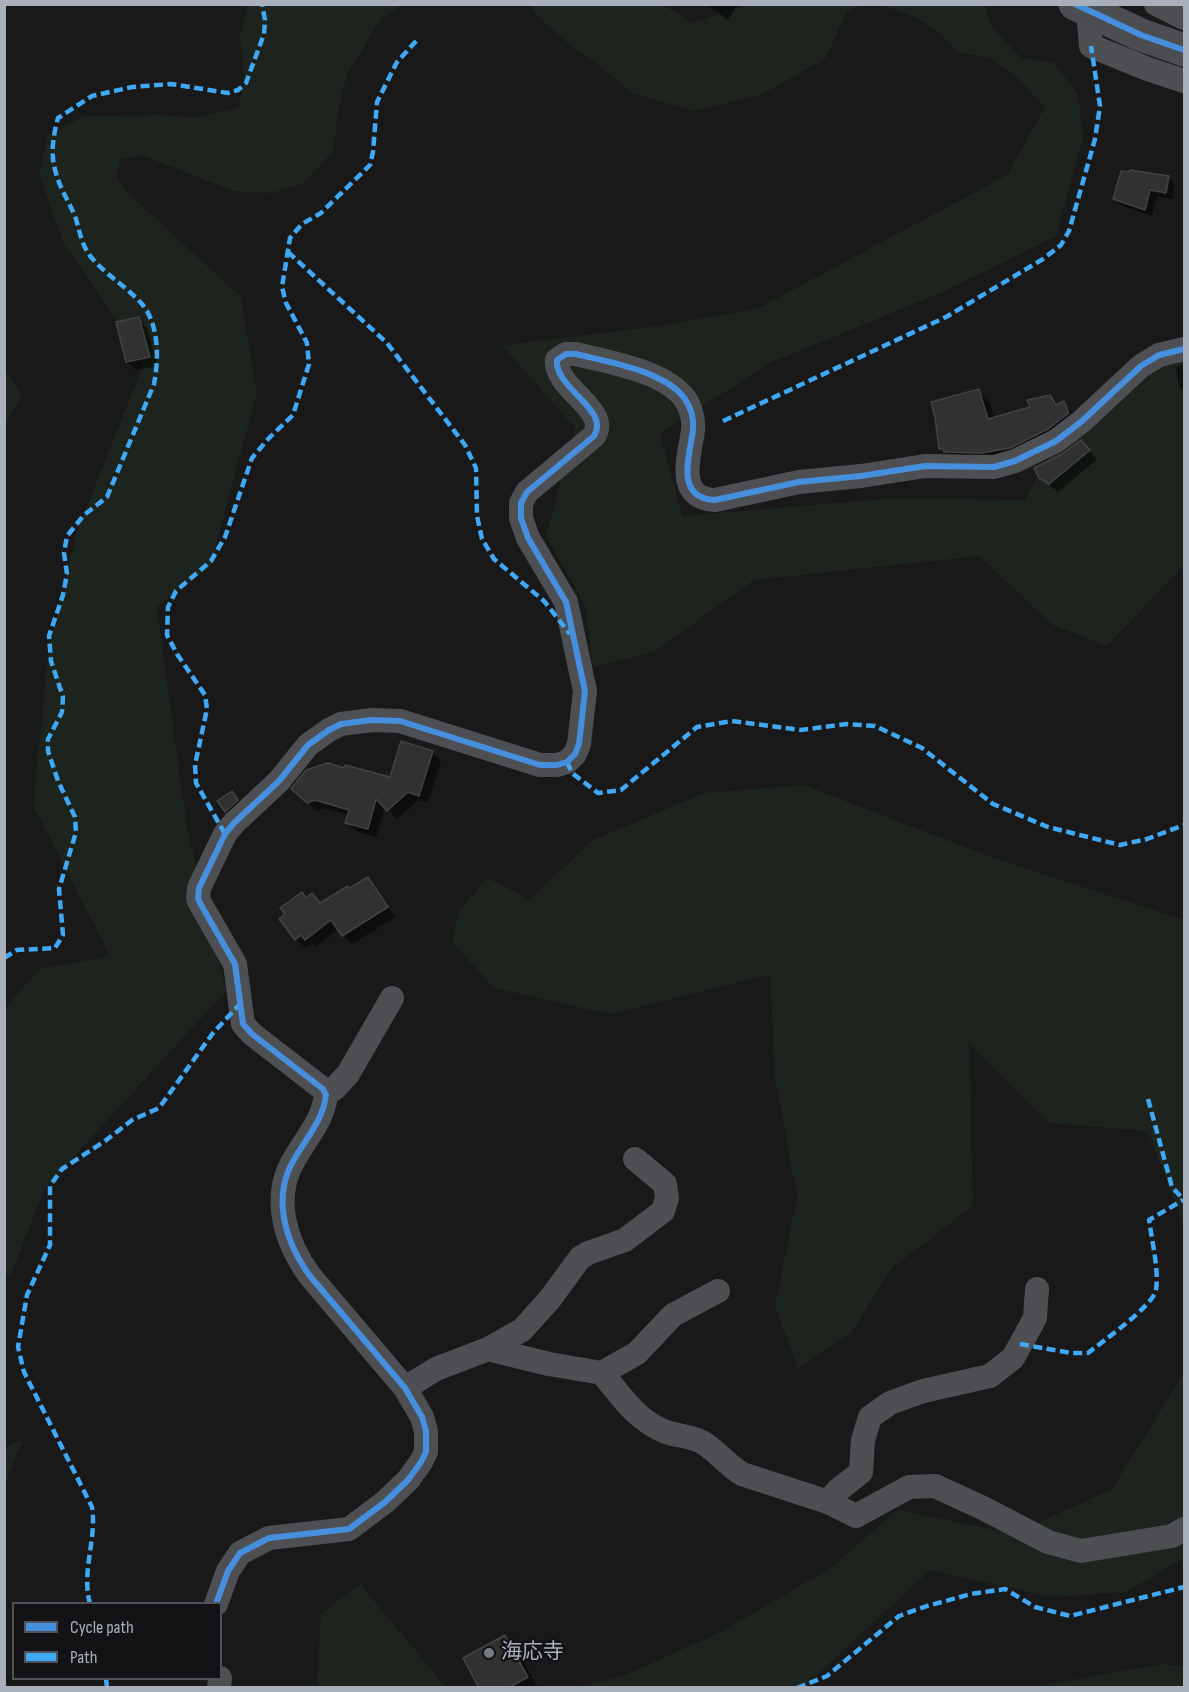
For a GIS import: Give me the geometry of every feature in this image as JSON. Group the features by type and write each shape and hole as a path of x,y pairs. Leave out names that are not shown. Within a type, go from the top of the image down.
{"main road":[{"path":"1085,7 1141,35 1185,50"}],"street":[{"path":"1156,4 1185,18"},
{"path":"1085,7 1091,46 1185,81"},
{"path":"217,1602 222,1583 240,1553 269,1538 349,1529 385,1502 408,1480 421,1462 427,1443 423,1417 405,1388 297,1258 286,1228 283,1198 288,1170 318,1121 326,1099 324,1092 252,1034 243,1024 235,964 200,903 199,888 225,834 234,823 279,781 308,745 323,733 341,724 372,720 400,721 540,765 557,765 567,762 575,754 579,744 585,691 570,618 566,602 528,538 521,518 521,503 527,492 597,431 597,423 590,409 558,372 557,360 566,354 576,354 649,375 676,390 690,408 693,419 686,462 689,483 706,500 715,500 799,482 861,476 925,466 994,467 1015,461 1056,441 1141,366 1159,355 1185,349"},
{"path":"324,1092 334,1089 348,1074 392,998"},
{"path":"405,1388 436,1369 488,1349 522,1330 550,1299 580,1258 625,1240 663,1211 667,1198 665,1184 635,1159"},
{"path":"828,1502 837,1491 861,1472 864,1440 870,1417 890,1403 923,1390 990,1376 1012,1358 1035,1318 1037,1289"},
{"path":"488,1349 549,1364 602,1372 637,1353 673,1316 718,1291"},
{"path":"602,1372 639,1417 667,1432 704,1443 731,1468 742,1474 828,1502 856,1516 909,1487 935,1486 1048,1542 1081,1551 1172,1536 1185,1529"}],"shaded area":[{"path":"248,5 399,5 381,19 347,74 337,117 334,150 304,183 271,193 233,191 141,155 120,160 117,179 130,195 241,297 257,393 210,567 157,607 187,828 226,991 44,1189 11,1275 5,1274 5,1008 40,969 110,956 33,805 49,646 77,532 145,360 63,243 39,174 47,137 84,116 163,115 194,118 238,108 244,84 240,35"},
{"path":"530,5 663,5 693,23 745,5 861,5 847,11 825,59 762,94 694,111 632,93 564,40 534,12"},
{"path":"880,5 984,5 993,28 1021,58 1054,63 1078,94 1083,138 1056,236 943,292 770,363 660,433 682,516 895,498 1025,500 1063,431 1134,361 1184,354 1184,565 1107,646 1053,625 979,556 754,580 654,652 593,667 585,605 546,536 575,428 502,345 660,326 759,308 1007,175 1045,107 1014,74 989,58 957,52 949,42 923,21"},
{"path":"5,369 22,395 5,425"},
{"path":"804,785 991,857 1184,920 1184,1225 1148,1131 1050,1123 969,1044 973,1206 892,1268 851,1333 798,1369 775,1306 797,1197 775,1077 770,974 610,1014 494,988 452,942 458,912 488,878 530,900 591,841 704,793"},
{"path":"1184,1373 1184,1558 1126,1592 1052,1597 930,1570 804,1687 576,1688 625,1675 723,1631 832,1567 897,1510 1014,1534 1112,1489"},
{"path":"23,1440 5,1484 5,1447"},
{"path":"360,1584 446,1687 317,1687 321,1614"},
{"path":"1162,1664 1184,1667 1184,1687 1032,1687"}],"building":[{"path":"1130,170 1169,176 1166,193 1150,190 1145,210 1113,199 1121,171 1129,172"},
{"path":"139,317 150,357 126,362 116,322"},
{"path":"979,389 988,419 1030,407 1027,400 1050,395 1056,405 1064,401 1069,413 1048,429 1010,448 982,453 944,452 943,448 939,449 931,402"},
{"path":"1081,440 1090,450 1049,484 1039,478 1034,468 1062,454"},
{"path":"401,741 433,751 419,796 408,792 387,811 376,799 368,829 345,823 349,810 315,800 307,803 291,789 306,770 328,763 390,777"},
{"path":"232,791 238,800 225,812 217,801"},
{"path":"368,877 388,907 342,936 331,920 305,940 301,935 295,940 279,919 285,914 280,908 302,892 306,898 312,893 320,903"},
{"path":"505,1635 528,1677 508,1688 479,1688 463,1658"}],"marked path":[{"path":"4,958 17,950 55,948 63,935 59,889 76,832 75,817 58,781 48,751 48,739 62,712 63,697 51,661 49,636 63,595 67,574 64,553 67,536 84,515 107,497 154,384 157,364 155,332 148,312 97,263 83,244 76,219 54,166 53,145 58,118 92,96 132,87 171,84 228,93 238,90 246,83 264,34 265,20 262,4"},
{"path":"225,834 196,783 195,765 207,709 205,695 167,635 168,607 176,591 211,561 225,537 252,458 293,415 309,364 307,343 286,303 282,287 290,238 302,224 321,213 370,165 377,102 397,62 417,40"},
{"path":"723,421 946,317 1043,259 1061,245 1069,231 1095,139 1100,106 1091,46"},
{"path":"288,252 387,343 465,445 476,468 477,516 482,539 494,559 544,601 570,634"},
{"path":"567,762 572,773 598,793 621,790 697,727 732,721 801,730 846,724 875,726 922,748 993,804 1048,827 1120,845 1147,839 1184,825"},
{"path":"90,1602 87,1580 93,1531 92,1507 24,1372 18,1347 27,1295 50,1245 50,1186 62,1169 132,1120 159,1108 213,1033 240,1004"},
{"path":"1148,1099 1172,1187 1184,1200"},
{"path":"1020,1344 1071,1353 1088,1353 1137,1314 1153,1297 1156,1290 1156,1265 1149,1220 1183,1200"},
{"path":"797,1688 827,1676 899,1616 971,1594 1005,1589 1035,1607 1070,1616 1184,1587"},
{"path":"106,1680 107,1688"}],"cycle path":[{"path":"1075,4 1141,35 1184,50"},
{"path":"217,1602 228,1571 240,1553 269,1538 349,1529 385,1502 408,1480 421,1462 426,1452 426,1431 422,1417 405,1388 310,1276 294,1249 284,1218 284,1188 295,1158 322,1112 326,1095 323,1089 252,1034 243,1024 235,964 200,903 199,888 225,834 234,823 279,781 308,745 341,724 372,720 400,721 540,765 557,765 567,762 575,754 579,744 585,691 566,602 528,538 521,518 521,503 527,492 594,436 597,426 595,417 589,408 564,380 558,370 557,360 566,354 604,360 650,375 676,389 685,399 692,418 693,430 688,463 689,484 694,492 702,497 715,500 799,482 861,476 925,466 994,467 1015,461 1056,441 1082,421 1141,366 1159,355 1184,349"}],"place":[{"name":"海応寺","path":"489,1653"}]}
